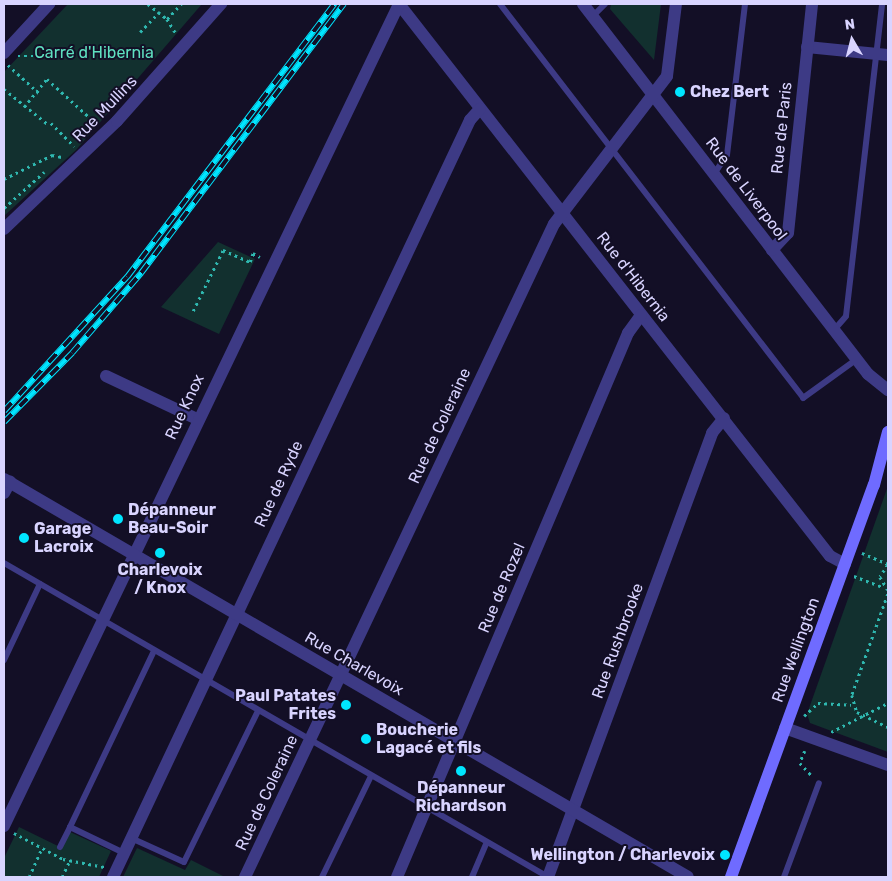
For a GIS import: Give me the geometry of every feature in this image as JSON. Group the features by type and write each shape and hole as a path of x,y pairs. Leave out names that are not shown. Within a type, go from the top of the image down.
{"main road":[{"name":"Rue Wellington","path":"731,877 845,564 888,432"}],"street":[{"path":"4,53 49,4"},
{"name":"Rue Mullins","path":"4,229 117,121 221,4"},
{"name":"Rue d'Hibernia","path":"399,4 830,556 845,564"},
{"name":"Rue Knox","path":"4,826 197,419 399,4"},
{"name":"Rue de Liverpool","path":"583,4 655,95 856,359 888,390"},
{"name":"Rue de Coleraine","path":"245,877 340,674 563,213 655,95 668,72 676,4"},
{"name":"Rue de Paris","path":"772,250 788,233 812,4"},
{"path":"808,47 882,54"},
{"name":"Rue de Ryde","path":"113,877 470,120 480,109"},
{"name":"Rue de Rozel","path":"397,877 628,333 641,315"},
{"path":"106,376 197,419"},
{"name":"Rue Rushbrooke","path":"548,877 712,433 724,418"},
{"name":"Rue Charlevoix","path":"6,485 134,554 688,877"},
{"path":"785,728 888,765"}],"lane":[{"path":"500,4 803,398 856,359"},
{"path":"593,16 605,4"},
{"path":"714,174 727,155 745,4"},
{"path":"834,330 846,316 882,54 882,4"},
{"path":"4,563 486,844 548,877"},
{"path":"4,660 40,584"},
{"path":"60,847 154,651"},
{"path":"131,837 184,862 258,711"},
{"path":"322,877 371,776"},
{"path":"784,877 819,783"},
{"path":"70,827 124,853"},
{"path":"472,877 486,844"}],"path":[{"path":"148,4 167,20 178,35"},
{"path":"167,20 172,11 181,4"},
{"path":"140,32 158,12"},
{"path":"18,56 43,56"},
{"path":"8,65 37,92"},
{"path":"24,107 47,80 98,125"},
{"path":"4,89 24,107 50,124 76,147"},
{"path":"4,178 52,156 62,157"},
{"path":"193,311 223,250 250,262 253,254 260,257"},
{"path":"862,553 888,564 880,574 884,587"},
{"path":"854,576 888,590"},
{"path":"852,705 888,594"},
{"path":"804,716 818,703 852,705 862,716 888,727"},
{"path":"831,732 888,703"},
{"path":"805,752 800,763 819,783"},
{"path":"29,877 33,864 42,850"},
{"path":"63,877 70,860"}],"green space":[{"name":"Carré d'Hibernia","path":"68,4 202,4 76,150 4,216 4,72"},
{"path":"611,4 661,4 654,60 610,9"},
{"path":"218,242 255,259 219,334 161,307"},
{"path":"888,486 888,752 810,723 807,714"},
{"path":"19,827 62,848 70,832 111,851 99,877 4,877 4,858"},
{"path":"137,848 185,870 191,860 225,877 123,877"}],"railway":[{"path":"4,411 127,277 334,4"},
{"path":"4,422 72,353 141,273 344,4"}],"place":[{"name":"Chez Bert","path":"680,92"},
{"name":"Dépanneur Beau-Soir","path":"118,519"},
{"name":"Garage Lacroix","path":"24,538"},
{"name":"Charlevoix / Knox","path":"160,553"},
{"name":"Paul Patates Frites","path":"346,705"},
{"name":"Boucherie Lagacé et fils","path":"366,739"},
{"name":"Dépanneur Richardson","path":"461,771"},
{"name":"Wellington / Charlevoix","path":"725,855"}]}
